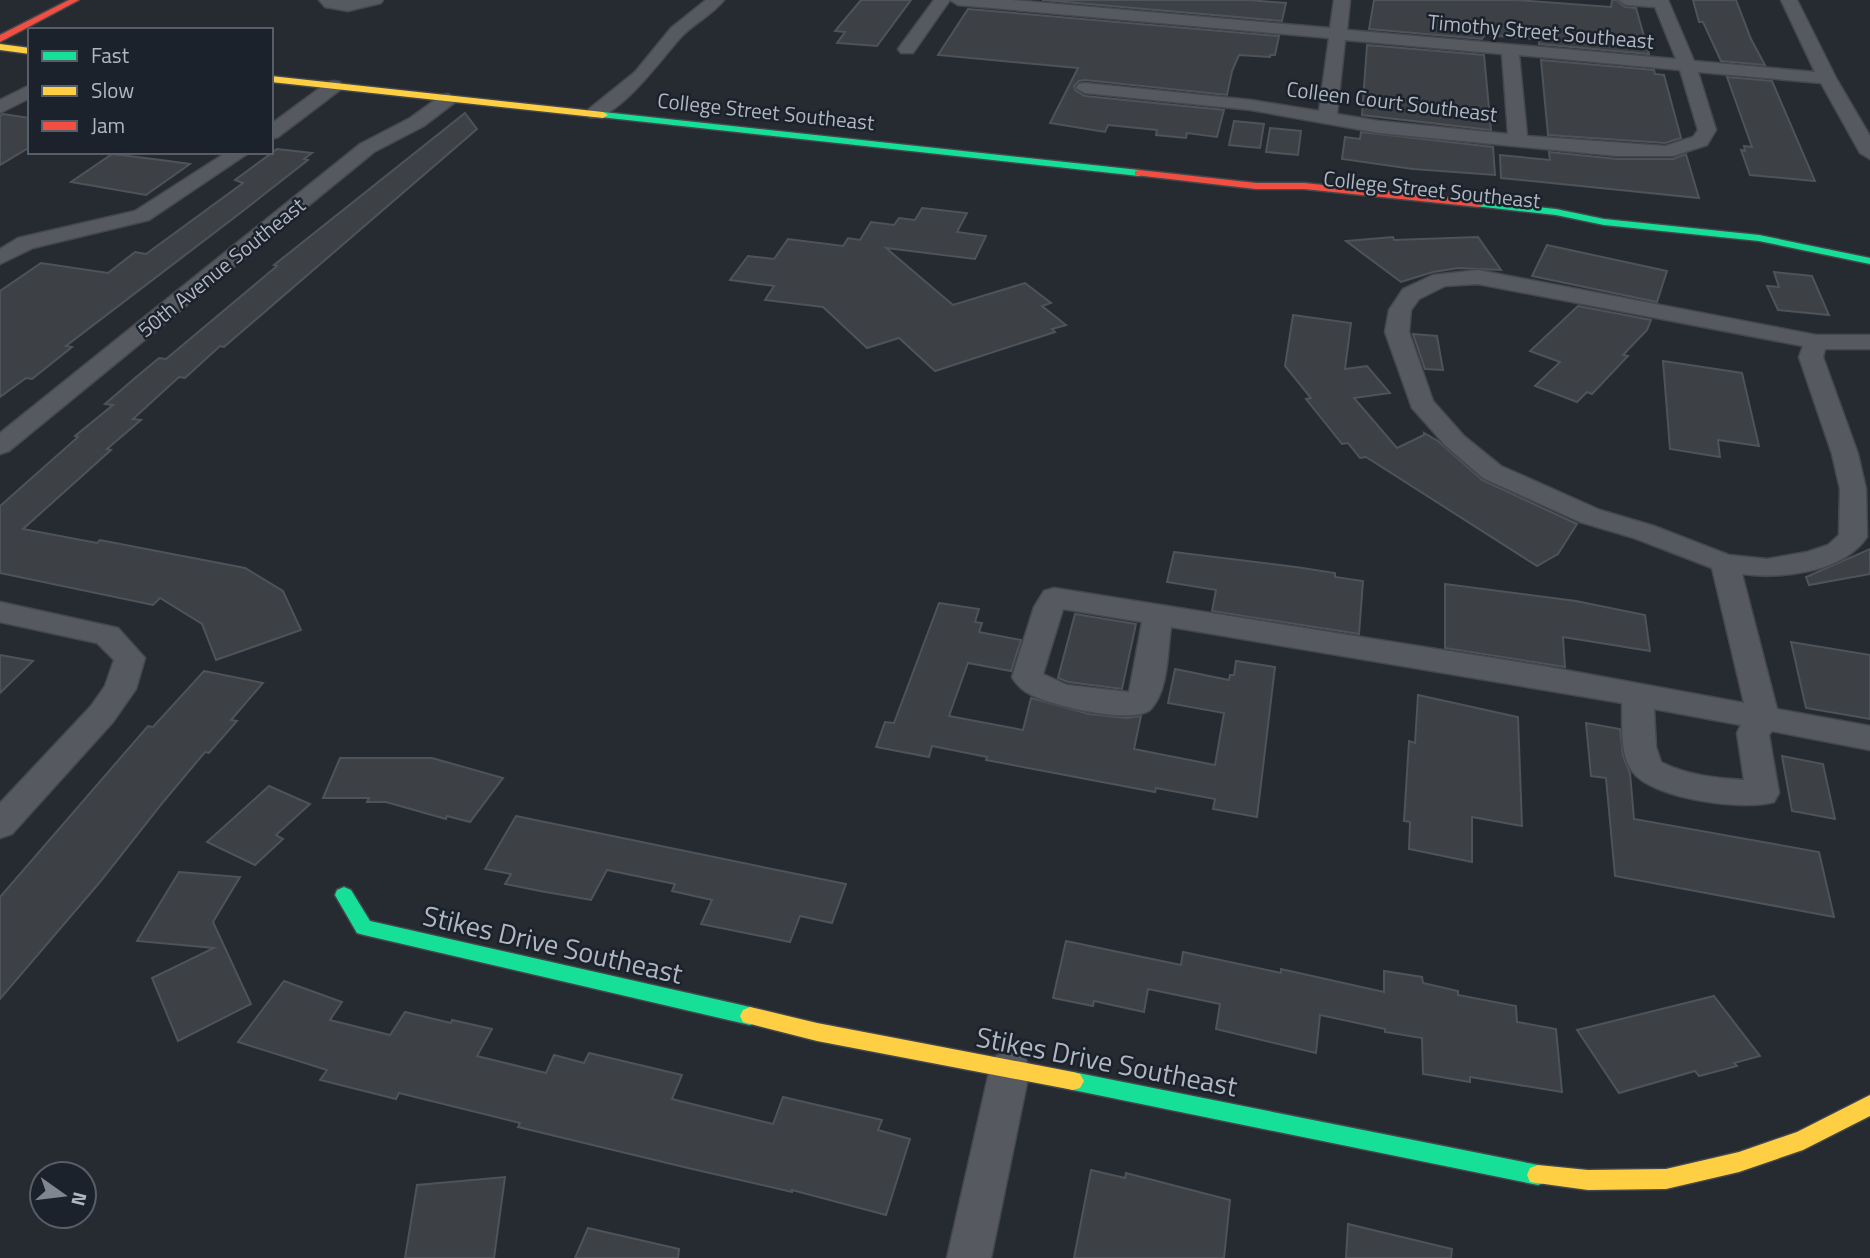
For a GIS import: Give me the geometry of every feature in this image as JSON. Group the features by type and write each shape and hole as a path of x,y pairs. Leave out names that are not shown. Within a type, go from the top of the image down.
{"main road":[{"path":"0,25 42,0"},
{"path":"0,39 75,0"},
{"path":"0,47 28,51"},
{"name":"College Street Southeast","path":"273,79 1256,186 1304,186 1556,212 1604,222 1759,238 1870,261"},
{"name":"College Street Southeast","path":"1759,238 1832,237"},
{"name":"Stikes Drive Southeast","path":"344,895 364,927 817,1032 1010,1068 1519,1173 1588,1180 1666,1179 1739,1162 1803,1140 1870,1105"}],"street":[{"path":"327,0 331,4 348,6 375,0"},
{"path":"596,114 641,76 677,32 716,0"},
{"path":"906,49 942,0"},
{"name":"Timothy Street Southeast","path":"958,0 1827,78"},
{"path":"1327,119 1342,0"},
{"path":"1626,0 1660,1 1687,66"},
{"path":"1788,0 1827,78 1870,153"},
{"path":"1510,51 1518,140"},
{"name":"Colleen Court Southeast","path":"1085,88 1251,105 1327,119 1518,140 1666,152 1692,145 1705,136 1707,130 1687,66"},
{"path":"273,131 334,86"},
{"path":"0,108 28,91"},
{"name":"50th Avenue Southeast","path":"0,446 367,148 417,122 448,99"},
{"path":"0,258 26,243 142,216 238,154"},
{"path":"1816,342 1811,356 1845,454 1853,489 1853,537 1838,551 1812,560 1767,568 1725,563 1644,532 1590,516 1492,472 1455,441 1421,403 1397,332 1400,310 1410,294 1441,280 1478,277 1516,282 1816,342 1870,342"},
{"path":"1637,696 1642,760 1648,771 1664,779 1744,793 1762,793 1754,733 1764,719 1725,563"},
{"path":"1158,615 1146,694 1137,704 1058,694 1035,685 1027,677 1054,598 1549,678 1870,738"},
{"path":"0,612 107,635 130,658 120,690 0,825"},
{"path":"969,1258 1010,1068"}],"building":[{"path":"861,0 911,0 877,46 837,43 845,32 835,31"},
{"path":"1042,0 1248,0 1286,3 1282,21"},
{"path":"1374,0 1516,0 1611,7 1612,0 1616,0 1625,7 1636,8 1649,54 1539,44 1539,40 1534,39 1485,35 1482,39 1369,29"},
{"path":"1693,0 1736,0 1751,39 1765,65 1721,61 1703,22 1699,22"},
{"path":"968,9 1279,36 1275,55 1239,55 1232,71 1227,95 1085,80 1074,86 1075,90 1085,96 1224,110 1217,137 1187,133 1186,138 1156,135 1157,130 1108,125 1105,132 1050,123 1078,68 938,55"},
{"path":"1367,45 1484,55 1491,130 1362,115"},
{"path":"1541,60 1654,70 1655,74 1664,75 1681,138 1665,143 1548,135"},
{"path":"1727,77 1772,81 1815,181 1750,175 1741,150 1745,151 1744,146 1752,147"},
{"path":"465,113 477,129 224,347 220,346 185,378 179,377 133,419 141,420 107,449 111,450 23,529 97,543 100,540 245,568 283,591 301,630 216,660 202,624 160,598 153,605 0,573 0,506 78,437 75,436 113,405 105,404 135,378 159,358 166,359 277,266 274,265"},
{"path":"3,114 28,118 28,148 0,165 0,116"},
{"path":"1234,121 1264,124 1260,148 1229,145"},
{"path":"1270,128 1301,131 1298,155 1266,152"},
{"path":"1361,132 1493,147 1495,175 1413,169 1342,159 1345,137 1360,139"},
{"path":"277,149 312,153 304,159 308,160 66,346 72,347 32,379 26,378 0,397 0,291 41,263 108,273 135,252 146,254 243,183 235,180"},
{"path":"1549,152 1617,159 1673,159 1686,154 1699,198 1501,178 1500,155 1550,160"},
{"path":"112,154 190,164 146,195 71,182"},
{"path":"922,208 967,213 957,232 986,236 975,259 886,248 953,305 1025,283 1051,303 1042,306 1066,325 1052,329 1055,332 935,371 899,338 867,348 823,307 765,300 774,286 730,280 748,256 774,259 788,239 843,246 848,238 860,240 871,222 894,225 899,218 915,220"},
{"path":"1393,237 1394,240 1478,237 1501,270 1459,268 1433,272 1401,282 1346,241"},
{"path":"1547,245 1667,271 1657,302 1532,276"},
{"path":"1774,272 1812,276 1829,315 1778,310 1767,286 1779,287"},
{"path":"1578,306 1651,320 1647,330 1623,355 1628,356 1592,394 1587,392 1577,402 1535,386 1560,362 1530,351"},
{"path":"1293,315 1351,323 1345,369 1367,366 1390,393 1354,398 1397,448 1424,433 1438,441 1482,480 1577,524 1558,554 1537,566 1366,457 1360,458 1348,443 1342,444 1306,399 1311,398 1285,366"},
{"path":"1413,334 1437,336 1443,370 1425,369"},
{"path":"1663,361 1742,373 1759,446 1718,440 1720,457 1670,449"},
{"path":"1870,549 1870,574 1809,585 1806,577"},
{"path":"1174,552 1296,567 1335,573 1335,577 1363,581 1359,634 1212,611 1216,590 1167,582"},
{"path":"1445,584 1576,601 1645,615 1650,651 1563,637 1565,667 1445,648"},
{"path":"939,603 979,609 975,622 982,623 979,632 1021,640 1011,671 968,663 949,716 1023,730 1031,698 1089,714 1127,718 1141,716 1134,749 1215,765 1224,713 1168,703 1175,669 1229,680 1230,675 1234,675 1236,661 1275,667 1257,817 1213,809 1215,799 1156,788 1155,792 986,760 987,757 932,746 929,757 876,747 885,722 894,723"},
{"path":"1075,614 1136,624 1122,689 1068,682 1058,678"},
{"path":"1791,642 1870,655 1870,719 1806,708"},
{"path":"0,655 33,661 0,693"},
{"path":"204,671 263,683 231,720 237,721 209,753 205,752 100,882 0,999 0,897 148,726 153,727"},
{"path":"1418,695 1518,717 1522,826 1472,817 1472,862 1409,849 1410,822 1404,821 1409,741 1415,743"},
{"path":"1586,723 1620,729 1623,756 1630,773 1634,819 1819,852 1834,917 1615,876 1606,778 1591,776"},
{"path":"1782,756 1823,764 1835,819 1792,811"},
{"path":"340,758 432,758 503,778 470,822 447,816 446,819 386,802 367,802 369,798 323,798"},
{"path":"269,786 310,804 276,835 283,839 255,865 207,842"},
{"path":"516,816 846,884 832,923 800,916 790,942 701,924 712,900 672,891 675,884 607,870 591,900 505,884 511,874 485,869"},
{"path":"179,872 240,877 213,922 251,1004 178,1041 152,978 214,948 137,941"},
{"path":"1066,941 1181,965 1183,952 1281,973 1281,969 1384,992 1384,971 1422,977 1423,983 1458,991 1458,995 1516,1006 1517,1022 1556,1029 1562,1092 1470,1077 1470,1082 1423,1074 1422,1038 1385,1032 1385,1029 1320,1015 1316,1053 1216,1029 1220,1004 1148,989 1144,1012 1094,1001 1093,1006 1053,998"},
{"path":"284,981 342,1002 330,1020 390,1035 405,1012 492,1029 477,1056 546,1073 554,1055 584,1063 589,1053 682,1075 672,1099 773,1124 783,1097 882,1120 878,1130 910,1139 886,1215 792,1190 518,1127 520,1123 399,1093 396,1099 320,1080 327,1070 238,1042"},
{"path":"1714,996 1760,1056 1734,1063 1737,1066 1699,1076 1695,1071 1619,1093 1577,1030"},
{"path":"1091,1170 1125,1178 1126,1173 1230,1200 1224,1258 1074,1258"},
{"path":"505,1177 494,1258 405,1258 417,1185"},
{"path":"1348,1224 1452,1249 1451,1258 1346,1258"},
{"path":"588,1228 679,1249 678,1258 575,1258"}],"traffic: fast":[{"path":"603,115 1139,173"},
{"path":"1479,204 1556,212 1604,222 1759,238 1870,261"},
{"path":"344,895 364,927 750,1016"},
{"path":"1073,1081 1538,1175"}],"traffic: slow":[{"path":"0,47 28,51"},
{"path":"273,79 603,115"},
{"path":"750,1016 817,1032 1073,1081"},
{"path":"1538,1175 1588,1180 1666,1179 1739,1162 1803,1140 1870,1105"}],"traffic: jam":[{"path":"0,39 75,0"},
{"path":"1139,173 1256,186 1304,186 1479,204"}]}
